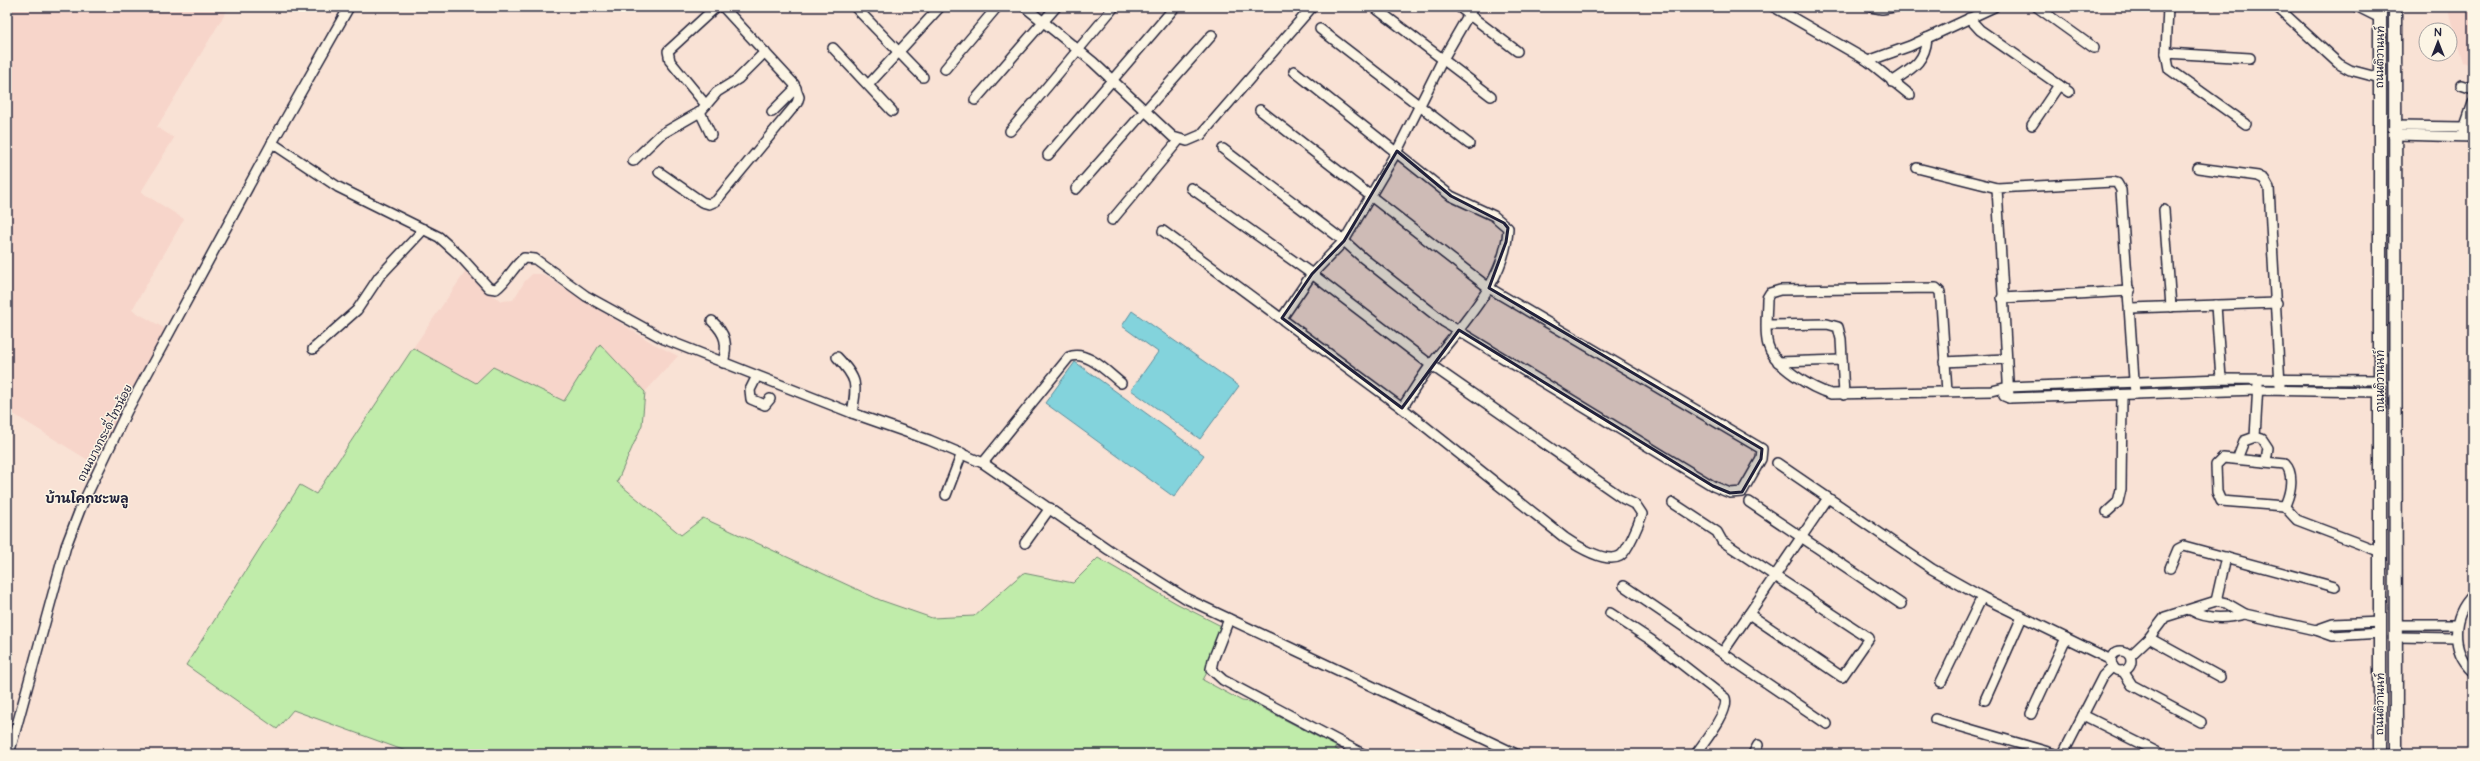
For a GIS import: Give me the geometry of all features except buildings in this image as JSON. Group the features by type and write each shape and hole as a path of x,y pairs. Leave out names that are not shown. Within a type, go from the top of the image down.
{"main road":[{"name":"ถนนติวานนท์","path":"2395,7 2396,754"},
{"name":"ถนนติวานนท์","path":"2380,12 2380,754"},
{"path":"2380,127 2396,130"},
{"path":"2380,160 2396,160"}],"street":[{"name":"ถนนบางกระดี่-ไทรน้อย","path":"9,754 74,524 127,411 323,50 349,7"},
{"path":"706,104 670,61 668,51 716,7"},
{"path":"659,172 702,202 709,204 716,202 798,103 796,88 723,7"},
{"path":"869,84 940,7"},
{"path":"945,69 997,7"},
{"path":"1025,7 1079,50 1143,111 1179,140 1187,141 1201,135 1312,7"},
{"path":"975,100 1056,7"},
{"path":"1010,131 1114,7"},
{"path":"1048,155 1175,7"},
{"path":"1374,7 1491,96"},
{"path":"1459,7 1470,10 1517,51"},
{"path":"1774,7 1868,61 1886,74 1892,82 1910,95"},
{"path":"1871,7 1882,9 1894,7"},
{"path":"1868,61 1927,38 1994,7"},
{"path":"2037,7 2094,48"},
{"path":"2168,7 2166,53 2169,69 2246,124"},
{"path":"2277,7 2339,64 2350,70 2380,78"},
{"path":"2358,7 2380,12"},
{"path":"856,8 898,54 923,77"},
{"path":"1282,318 1312,274 1344,240 1397,151 1443,58 1470,10"},
{"path":"1969,18 1980,30 2069,92"},
{"path":"1320,29 1420,104 1469,144"},
{"path":"1076,189 1143,111 1212,35"},
{"path":"1892,82 1919,62 1924,55 1927,38"},
{"path":"833,48 869,84 892,110"},
{"path":"632,161 660,135 700,112 717,92 738,79 764,52"},
{"path":"2166,53 2250,58"},
{"path":"1294,71 1397,151 1451,196 1504,223 1508,228 1506,242 1488,288 1459,330 1430,365 1402,408"},
{"path":"2461,85 2473,89"},
{"path":"2032,125 2059,86"},
{"path":"772,112 796,88"},
{"path":"2461,137 2473,103"},
{"path":"1223,149 1344,240 1363,258 1444,322 1714,486 1730,493 1742,492 1761,459 1762,449 1488,288 1371,194 1260,110"},
{"path":"700,112 711,135"},
{"path":"2396,130 2465,128"},
{"path":"2465,128 2473,137"},
{"path":"2396,130 2473,137"},
{"path":"1112,220 1179,140"},
{"path":"272,143 338,187 366,203 424,229 451,247 490,288 496,289 502,284 516,265 524,258 534,259 586,296 651,332 723,363 852,413 962,453 983,463 1109,550 1180,595 1516,754"},
{"path":"1917,168 1997,188 2117,183 2121,190 2130,291 2135,394"},
{"path":"2198,168 2258,176 2267,183 2277,303 2280,391"},
{"path":"1163,231 1402,408 1576,546 1607,557 1615,557 1624,552 1642,514 1636,505 1624,499 1430,365 1312,274 1191,188"},
{"path":"1997,188 2005,359 2009,398"},
{"path":"2164,210 2171,307"},
{"path":"314,349 357,310 382,273 424,229"},
{"path":"1947,392 1940,292 1930,287 1776,290 1770,293 1767,298 1767,344 1778,362 1816,390 1831,394 1844,395 1992,391 2008,387 2134,381 2258,378 2380,380"},
{"path":"2002,298 2130,291"},
{"path":"2131,308 2277,303"},
{"path":"2216,305 2220,379"},
{"path":"712,321 722,330 726,343 723,363"},
{"path":"1767,324 1833,325 1840,332 1844,395"},
{"path":"983,463 1069,357 1073,355 1087,358 1121,383"},
{"path":"837,357 851,372 856,384 852,413"},
{"path":"1944,362 2005,359"},
{"path":"1778,362 1842,360"},
{"path":"757,376 750,390 751,399 765,405 770,399"},
{"path":"2255,437 2258,378"},
{"path":"1992,391 2009,398 2258,390 2380,392"},
{"path":"2107,512 2118,502 2122,489 2122,395"},
{"path":"2237,458 2244,441 2255,437 2262,439 2268,448 2266,461"},
{"path":"946,495 962,453"},
{"path":"2284,506 2288,498 2290,468 2281,462 2223,458 2216,464 2217,492 2220,501 2284,506 2297,520 2381,552"},
{"path":"1777,463 1932,569 1982,598 2066,638 2112,663 2123,671 2132,685 2201,722"},
{"path":"1723,652 1828,498"},
{"path":"1750,502 1901,604"},
{"path":"1673,503 1717,532 1722,541 1869,638 1842,677 1749,614"},
{"path":"1025,543 1050,508"},
{"path":"2170,568 2181,546 2335,587"},
{"path":"2216,601 2226,557"},
{"path":"1624,586 1828,724"},
{"path":"2473,595 2465,605 2456,625 2456,638 2462,658 2473,672"},
{"path":"1941,682 1982,598"},
{"path":"2123,671 2130,665 2130,656 2149,638 2165,617 2216,601 2226,603 2245,614 2316,630 2333,636 2381,628"},
{"path":"2191,610 2201,616 2216,618 2245,614"},
{"path":"1610,612 1651,640 1725,698 1727,702 1724,713 1696,754"},
{"path":"1985,700 2022,617"},
{"path":"1229,619 1211,669 1223,680 1363,754"},
{"path":"2396,631 2456,625"},
{"path":"2396,631 2456,638"},
{"path":"2031,714 2066,638"},
{"path":"2149,638 2220,677"},
{"path":"2063,754 2117,652 2122,651 2130,656"},
{"path":"2083,715 2160,754"},
{"path":"1935,719 2055,754"},
{"path":"1753,754 1758,745"}],"highlighted area":[{"path":"1397,151 1451,196 1504,223 1508,228 1506,242 1489,288 1762,449 1761,459 1742,492 1730,493 1713,486 1459,330 1402,408 1282,318 1312,274 1344,241"}],"shaded area":[{"path":"7,7 229,7 157,127 174,138 141,192 184,219 132,310 171,332 101,468 7,410"},
{"path":"2447,7 2473,7 2473,66 2463,62 2458,45 2458,22 2451,22"},
{"path":"466,271 488,293 502,301 513,300 525,281 532,274 542,274 654,344 678,356 645,392 600,345 564,401 493,367 476,383 413,348"}],"green space":[{"path":"600,344 645,392 642,425 617,482 681,535 703,518 880,600 932,618 974,616 1023,573 1073,583 1098,558 1176,603 1229,630 1203,680 1242,701 1251,702 1337,747 1334,748 1344,754 414,754 293,710 277,729 186,665 300,485 316,494 413,348 476,383 493,367 564,401"}],"water":[{"path":"1132,311 1239,386 1200,439 1131,390 1158,352 1122,326"},
{"path":"1075,362 1204,455 1174,497 1045,403"}],"district":[{"name":"บ้านโคกชะพลู","path":"87,499"}]}
